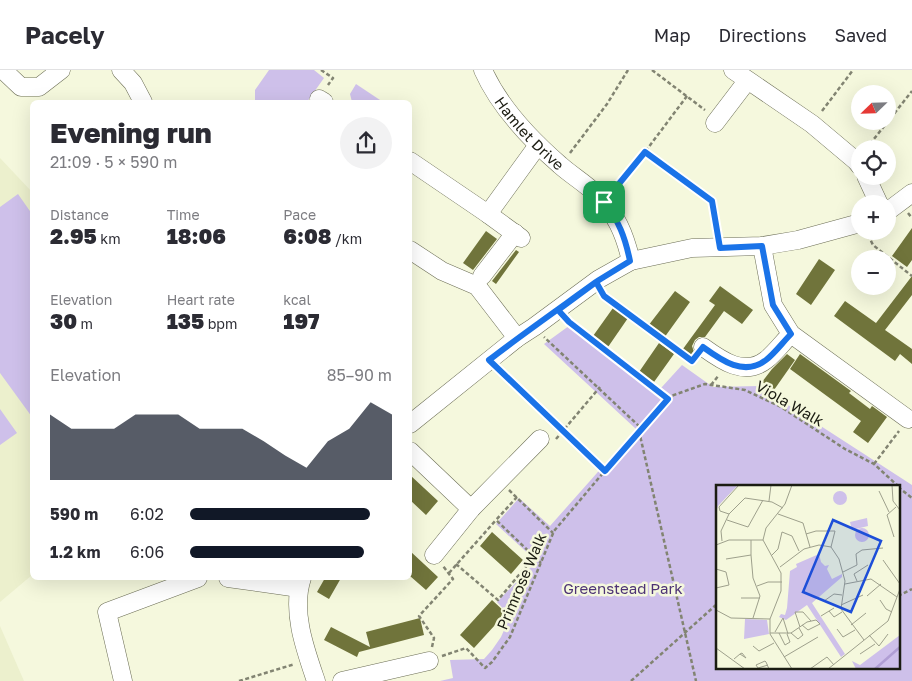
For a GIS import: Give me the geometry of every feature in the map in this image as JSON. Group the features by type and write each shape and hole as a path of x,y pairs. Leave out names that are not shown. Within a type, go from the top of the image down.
{"street":[{"path":"3,70 21,87 39,87 61,70"},
{"path":"120,70 132,83 142,100"},
{"name":"Hamlet Drive","path":"483,70 490,85 513,117 538,145 596,194 616,217 626,242 630,261"},
{"path":"717,121 740,75 812,124 851,157"},
{"path":"488,214 538,145"},
{"path":"412,162 518,236 482,276"},
{"path":"896,204 912,193"},
{"path":"412,422 517,338 534,328 596,282 630,261 692,248 762,246 798,240 851,225"},
{"path":"762,246 773,305 791,334 908,418"},
{"path":"412,251 442,271 477,286 517,338"},
{"path":"703,347 723,362 741,367 754,366 766,360 791,334"},
{"path":"434,555 471,509 540,439"},
{"path":"412,453 471,509"},
{"path":"123,681 106,612 193,580"},
{"path":"257,580 301,583 299,620 308,660 316,681"},
{"path":"342,681 429,661"}],"path":[{"path":"561,166 607,104 628,70"},
{"path":"652,70 717,121"},
{"path":"812,124 853,70"},
{"path":"873,140 912,91"},
{"path":"604,202 645,152 686,96"},
{"path":"645,152 712,201 720,248"},
{"path":"872,240 874,245 912,276"},
{"path":"596,282 604,296 692,361 703,347"},
{"path":"558,310 569,322 668,399"},
{"path":"534,328 600,387 640,430 696,681"},
{"path":"489,360 605,471"},
{"name":"Viola Walk","path":"640,430 671,396 705,384 746,390 781,407 846,449 874,464 897,485"},
{"path":"874,464 908,418"},
{"name":"Primrose Walk","path":"429,661 466,648 485,668 492,662 510,637 553,533 640,430"},
{"path":"500,480 553,533"},
{"name":"Viola Walk","path":"900,488 912,498"},
{"path":"448,573 517,497"},
{"path":"496,520 541,563"},
{"path":"429,661 434,638 419,616 453,580 434,555"},
{"path":"456,564 498,600 534,557"},
{"path":"900,595 912,589"},
{"path":"631,681 716,605"},
{"path":"239,681 308,660"}],"shaded area":[{"path":"0,158 30,190 30,577 0,602"},
{"path":"0,626 24,681 0,681"}],"green space":[{"path":"269,70 314,70 324,78 308,100 255,100 255,90"},
{"path":"356,84 380,100 352,100 350,94"},
{"path":"18,194 30,211 30,414 0,373 0,207"},
{"name":"Greenstead Park","path":"573,323 661,388 682,365 713,387 759,386 912,485 912,681 440,681 453,678 450,660 484,659 492,650 501,637 508,621 505,618 508,614 497,602 531,567 534,559 496,524 519,498 550,526 636,429 544,344"},
{"path":"0,409 17,433 0,445"}],"building":[{"path":"912,228 912,260 907,267 896,259 896,250"},
{"path":"486,231 497,239 473,270 463,263"},
{"path":"516,250 519,252 496,284 492,281"},
{"path":"819,259 835,270 811,305 796,294"},
{"path":"912,276 912,295 885,330 912,349 912,364 900,354 895,361 834,316 845,301 876,323"},
{"path":"720,286 753,310 742,324 724,311 705,337 699,337 695,340 692,346 694,352 689,359 680,353 715,305 709,301"},
{"path":"675,291 690,302 664,338 648,326"},
{"path":"613,308 628,318 608,347 593,336"},
{"path":"659,343 674,354 654,382 639,372"},
{"path":"787,354 795,360 774,390 762,382"},
{"path":"800,354 851,391 849,393 870,409 872,406 887,417 868,443 853,432 861,421 790,369"},
{"path":"412,477 438,501 426,515 412,502"},
{"path":"492,532 523,560 511,574 480,546"},
{"path":"412,553 438,577 426,590 412,578"},
{"path":"324,580 340,580 329,599 317,592"},
{"path":"492,600 506,613 474,648 460,635"},
{"path":"420,618 424,635 359,652 357,657 324,640 331,627 370,647 366,632"}],"route":[{"path":"604,202 616,217 626,242 630,261 596,282 489,360 605,471 668,399 569,322 558,310 596,282 604,296 692,361 703,347 723,362 741,367 754,366 766,360 791,334 773,305 762,246 720,248 712,201 645,152 604,202"}]}
